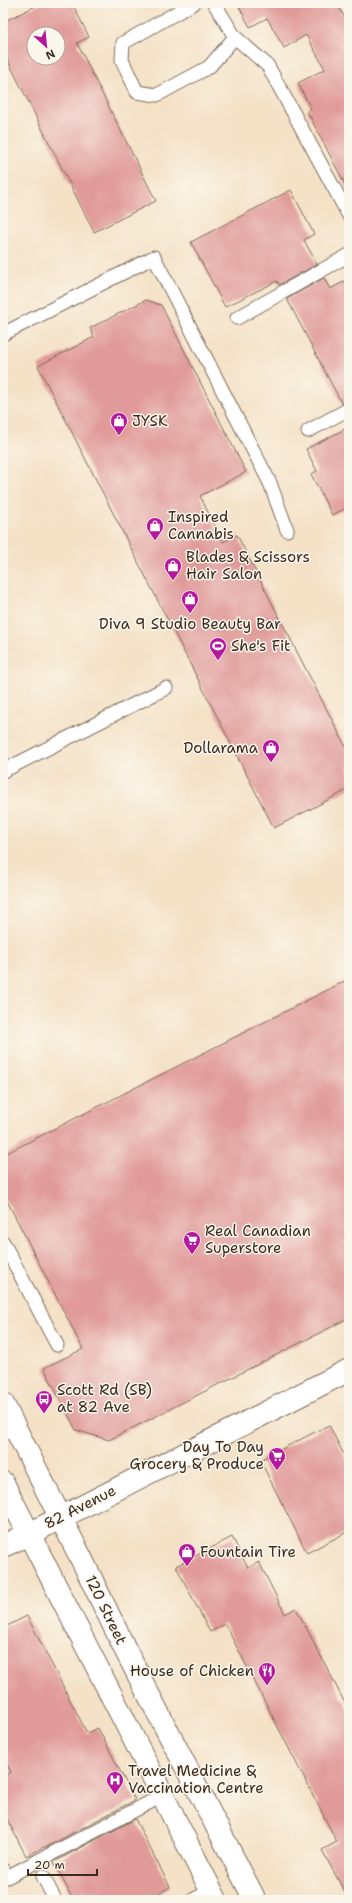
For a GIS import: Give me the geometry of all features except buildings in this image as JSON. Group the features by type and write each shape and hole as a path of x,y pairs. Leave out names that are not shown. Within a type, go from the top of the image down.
{"main road":[{"name":"82 Avenue","path":"3,1546 349,1370"},
{"name":"120 Street","path":"3,1404 61,1517 128,1655 255,1900"},
{"path":"3,1483 214,1895"}],"lane":[{"path":"194,3 123,43 122,60 137,92 157,95 209,67 235,38"},
{"path":"214,3 235,38 268,66 349,216"},
{"path":"237,318 349,255"},
{"path":"3,334 154,257 270,483 287,530"},
{"path":"308,431 349,409"},
{"path":"3,771 166,688"},
{"path":"3,1242 57,1345"},
{"path":"3,1870 6,1877 162,1796"},
{"path":"43,1876 55,1900"},
{"path":"193,1900 214,1895"}],"place":[{"name":"JYSK","path":"119,436"},
{"name":"Inspired Cannabis","path":"155,541"},
{"name":"Blades & Scissors Hair Salon","path":"173,581"},
{"name":"Diva 9 Studio Beauty Bar","path":"190,614"},
{"name":"She's Fit","path":"218,661"},
{"name":"Dollarama","path":"271,763"},
{"name":"Real Canadian Superstore","path":"192,1255"},
{"name":"Scott Rd (SB) at 82 Ave","path":"44,1414"},
{"name":"Day To Day Grocery & Produce","path":"277,1471"},
{"name":"Fountain Tire","path":"187,1567"},
{"name":"House of Chicken","path":"267,1686"},
{"name":"Travel Medicine & Vaccination Centre","path":"115,1795"}]}
